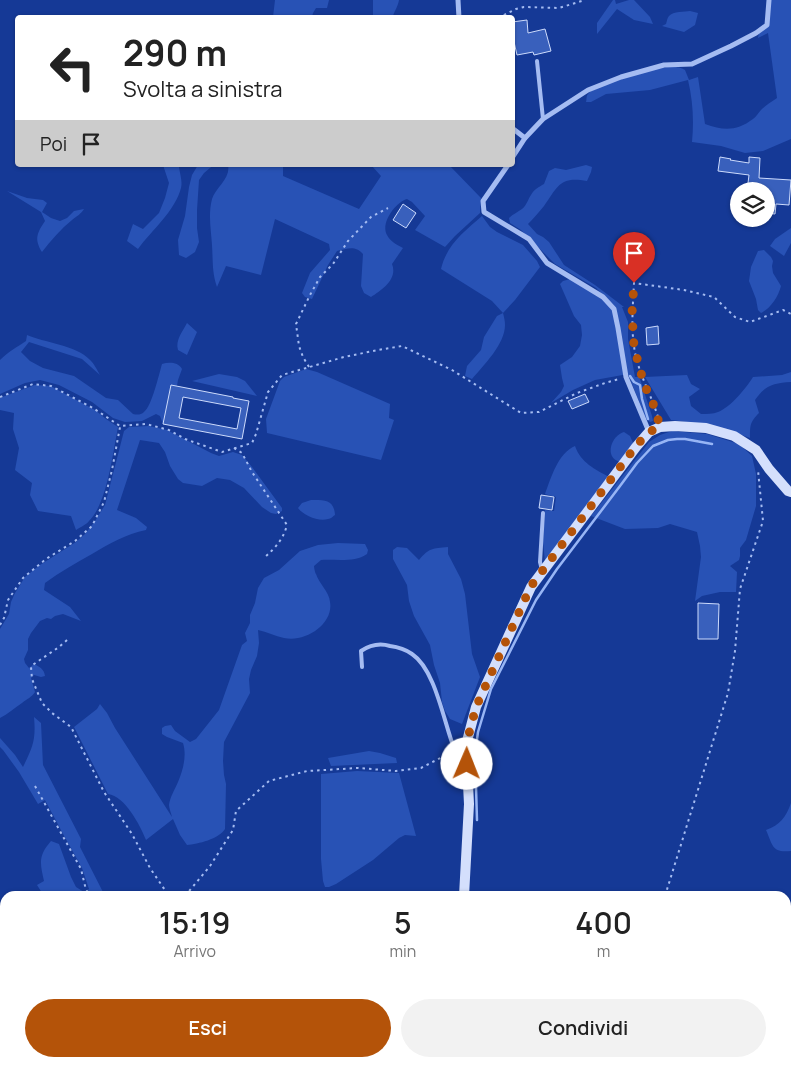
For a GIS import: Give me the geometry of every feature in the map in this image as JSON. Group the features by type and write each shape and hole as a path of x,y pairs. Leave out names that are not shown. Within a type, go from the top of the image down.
{"main road":[{"path":"464,891 469,804 466,745 476,707 531,586 636,446 649,432 660,427 706,428 734,436 756,450 769,469 791,492"}],"street":[{"path":"458,0 459,15"},
{"path":"515,153 525,138 543,119 588,90 621,77 664,65 692,64 756,33 767,25 769,0"},
{"path":"515,130 525,138"},
{"path":"507,167 482,201 484,212 529,239 547,263 603,297 614,309 626,377 649,432"}],"lane":[{"path":"537,61 543,119"},
{"path":"542,572 540,562 543,513"},
{"path":"362,667 361,651 368,646 385,644 403,648 413,654 422,664 436,691 455,751"}],"path":[{"path":"504,15 524,7 559,8 585,0"},
{"path":"309,367 299,346 296,324 310,295 320,277 333,264 348,241 371,217 388,208"},
{"path":"660,427 655,408 644,384 634,347 632,313 634,283 684,290 714,297 736,317 750,322 784,310 791,314"},
{"path":"0,397 33,384 51,386 93,408 120,426 146,424 169,430 222,452 252,443 268,392 282,375 344,357 402,346 452,370 521,413 539,412 576,393 626,377"},
{"path":"0,625 4,618 8,600 23,578 46,559 75,541 92,526 104,502 120,426"},
{"path":"234,448 242,453 252,472 287,525 278,545 264,558"},
{"path":"667,891 728,693 735,651 740,589 763,521 758,468"},
{"path":"67,640 45,655 32,667 32,679 39,698 52,713 71,726 104,792 132,834 150,868 166,891"},
{"path":"189,891 210,866 234,830 236,811 269,781 307,771 358,768 396,771 421,768 455,751"},
{"path":"35,786 80,870 87,891"}],"shaded area":[{"path":"275,0 329,0 327,8 316,8 312,15 273,15"},
{"path":"373,0 399,0 394,15 373,15"},
{"path":"613,0 615,0 616,4 634,0 650,17 653,24 634,20 617,9 597,34 597,23"},
{"path":"771,0 791,0 791,139 763,151 745,153 721,146 692,142 693,111 688,80 650,90 606,94 591,102 586,102 587,95 611,81 655,69 677,67 685,70 689,80 698,77 705,124 730,129 747,123 777,98 768,33 758,38 759,33 768,25"},
{"path":"690,11 698,13 695,25 684,32 662,26 666,24 671,14"},
{"path":"586,165 592,167 587,181 565,181 528,224 537,234 549,242 564,265 624,307 622,307 628,322 628,339 635,377 639,377 641,382 652,416 653,421 650,422 646,419 628,374 595,380 551,403 564,386 560,365 572,357 580,346 582,335 581,325 574,316 560,284 570,279 612,304 596,288 555,264 521,230 510,223 509,218 524,207 534,191 544,184 549,171 555,168 566,170"},
{"path":"164,167 179,167 182,182 174,205 138,249 127,241 133,224 143,229 159,213 169,183"},
{"path":"197,167 211,167 199,180 197,228 199,242 195,252 186,258 179,255 178,240 185,216 192,175"},
{"path":"228,167 283,167 283,176 359,209 381,176 373,167 451,167 481,198 480,213 445,247 415,230 425,216 412,202 407,199 398,204 387,219 385,230 390,239 403,248 392,264 393,274 388,284 371,297 364,293 361,286 363,254 357,249 351,248 337,251 328,265 312,299 305,297 302,293 310,273 330,250 329,244 275,219 261,275 226,266 217,287 213,267 210,211 212,199"},
{"path":"7,191 27,198 43,200 47,203 42,212 60,221 67,218 74,211 84,209 60,231 42,252 37,240 38,233 45,221 41,212"},
{"path":"482,216 490,227 497,232 523,245 540,267 503,313 492,301 441,269 447,252 452,245"},
{"path":"791,228 791,243 784,256 770,246 775,239"},
{"path":"764,250 773,261 773,273 781,286 774,302 761,313 758,310 749,281 751,267 758,251"},
{"path":"503,313 504,332 498,347 472,379 465,376 467,366 481,350 484,337 497,316"},
{"path":"187,323 197,332 187,355 178,350 177,346"},
{"path":"27,335 84,355 92,362 100,375 82,359 29,342 21,352 30,361 43,368 74,376 106,398 118,400 133,414 142,414 147,409 162,364 178,365 182,369 178,380 170,425 163,424 160,416 156,414 142,421 125,422 113,418 92,402 59,385 40,380 25,383 0,394 0,360 26,341"},
{"path":"306,369 390,404 389,418 394,420 381,460 267,433 266,419 280,381 284,377"},
{"path":"791,372 791,382 780,383 766,388 755,400 759,413 751,424 750,438 711,426 671,420 645,377 687,375 691,384 700,389 689,397 691,406 701,414 708,414 723,410 733,402 753,377 782,375"},
{"path":"219,374 237,377 245,381 257,396 192,381"},
{"path":"35,385 51,386 95,410 118,427 105,490 100,503 88,522 76,530 71,516 38,511 30,495 32,483 15,470 19,448 13,429 14,413 0,410 0,398"},
{"path":"149,426 167,430 219,456 233,452 242,455 282,508 282,511 276,514 271,513 262,507 244,488 230,480 217,478 202,486 183,483 178,479 170,466 165,452 159,443 140,440 117,510 136,518 147,527 146,530 111,543 45,583 44,590 70,607 81,621 63,614 40,621 28,639 28,650 24,659 29,668 34,664 44,672 45,676 34,675 31,678 34,694 0,718 0,629 9,614 15,593 25,577 85,534 105,505 124,431 129,427"},
{"path":"672,431 707,434 739,444 752,456 756,474 756,506 746,540 740,548 739,560 730,566 737,572 736,592 720,592 702,596 695,601 701,557 697,532 670,524 658,528 625,529 591,516 649,442 660,435"},
{"path":"624,432 630,436 634,445 620,462 612,456 611,446 616,437"},
{"path":"575,446 585,461 609,477 545,562 543,542 545,510 554,511 556,497 545,494 560,460 569,449"},
{"path":"311,500 330,503 333,506 335,515 324,520 312,518 304,514 298,508 302,503"},
{"path":"338,543 365,544 368,550 367,554 356,559 321,560 314,566 317,578 328,594 330,602 330,610 323,624 309,635 292,639 258,630 257,656 249,679 250,693 224,742 223,761 226,784 225,829 218,836 187,845 173,819 146,840 136,819 126,805 108,794 74,727 97,709 100,704 172,817 169,805 183,768 184,748 183,743 162,734 162,728 171,725 175,731 190,742 196,739 219,710 242,645 247,641 245,633 250,623 250,615 258,588 264,578 279,570 300,551 318,545"},
{"path":"397,547 407,548 419,560 432,549 448,547 448,554 461,579 465,594 472,654 480,677 462,724 450,719 445,711 430,645 414,616 409,601 407,585 393,559 393,550"},
{"path":"34,717 41,723 43,765 81,839 80,847 102,891 86,891 89,889 82,868 45,800 38,804 19,772 0,747 0,738 23,767 33,743 35,732"},
{"path":"369,751 396,758 397,763 331,766 328,758"},
{"path":"357,771 399,773 416,836 405,835 399,838 373,860 336,884 325,887 321,859 321,774"},
{"path":"791,803 791,851 780,851 772,844 766,830 782,820"},
{"path":"51,841 59,844 76,887 82,891 41,891 37,885 44,881 41,860 44,851"}],"building":[{"path":"527,20 528,33 545,29 551,51 534,55 533,52 517,55 515,22"},
{"path":"720,157 749,163 749,157 760,158 759,178 791,180 789,205 776,204 775,214 775,182 748,182 749,175 718,171"},
{"path":"403,204 416,213 406,228 393,220"},
{"path":"658,326 659,344 647,345 646,328"},
{"path":"171,385 249,401 242,439 163,424","holes":["183,397 241,408 237,429 179,418"]},
{"path":"585,394 589,402 572,409 568,401"},
{"path":"541,495 554,497 552,510 539,508"},
{"path":"698,603 719,604 718,639 698,639"}],"waterway":[{"path":"630,376 634,382 640,385 648,419"},
{"path":"477,820 475,754 478,732 491,689 536,600 637,463 653,446 668,440 677,439 712,444"}],"route":[{"path":"467,764 466,745 476,707 531,586 636,446 649,432 660,427 655,408 644,384 634,347 632,313 634,283"}]}
